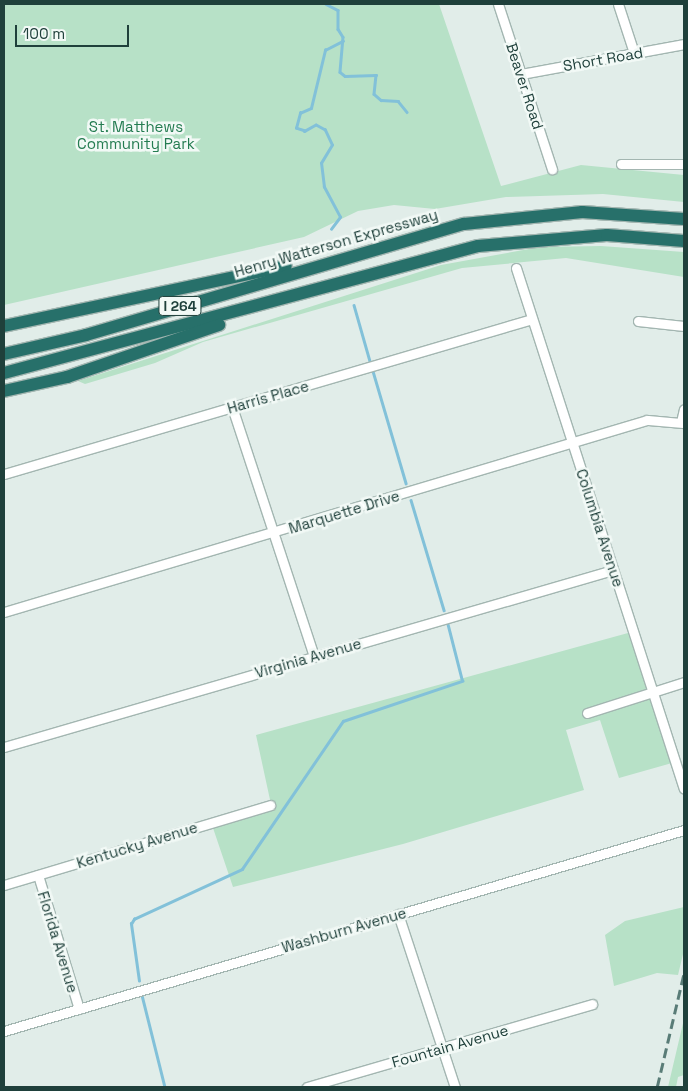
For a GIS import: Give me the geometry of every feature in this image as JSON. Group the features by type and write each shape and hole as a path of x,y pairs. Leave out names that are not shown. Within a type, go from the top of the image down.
{"highway":[{"name":"Henry Watterson Expressway","path":"4,354 86,335 354,253 464,224 526,215 617,211 684,218"},
{"name":"I 264","path":"4,373 347,282 434,256 516,240 606,235 684,241"},
{"path":"4,326 354,253"},
{"path":"4,391 104,365 347,282"}],"street":[{"name":"Beaver Road","path":"498,4 552,169"},
{"path":"618,4 634,53"},
{"name":"Short Road","path":"521,74 684,44"},
{"path":"622,164 684,164"},
{"name":"Columbia Avenue","path":"516,268 684,789"},
{"name":"Harris Place","path":"4,474 532,319"},
{"path":"638,321 684,326"},
{"path":"232,407 314,656"},
{"path":"683,422 684,409"},
{"name":"Marquette Drive","path":"4,612 572,444 647,420 683,422"},
{"name":"Virginia Avenue","path":"4,748 613,570"},
{"path":"587,713 654,695 684,682"},
{"name":"Kentucky Avenue","path":"4,885 270,805"},
{"name":"Washburn Avenue","path":"4,1031 684,830"},
{"name":"Florida Avenue","path":"38,875 79,1009"},
{"path":"398,914 455,1087"},
{"name":"Fountain Avenue","path":"307,1087 592,1004"}],"green space":[{"name":"St. Matthews Community Park","path":"4,4 439,4 501,186 581,165 684,175 684,202 603,194 506,197 435,209 394,205 358,211 304,237 4,305"},
{"path":"601,246 684,252 684,277 566,258 462,268 203,342 155,363 85,384 78,381 441,265 540,247"},
{"path":"628,633 672,763 619,778 600,720 566,730 584,790 403,844 233,887 213,828 272,809 256,735"},
{"path":"684,907 684,950 678,975 657,973 614,986 605,935 625,921"},
{"path":"684,1019 684,1075 678,1077 676,1087 668,1087"}],"waterway":[{"path":"326,4 338,10 338,29 343,37 340,72 345,76 376,75 374,94 381,100 398,101 407,112"},
{"path":"331,229 340,217 324,187 321,163 332,145 325,130 316,125 305,131 296,128 300,113 311,108 325,50 343,41"},
{"path":"354,305 370,361"},
{"path":"373,371 406,483"},
{"path":"411,500 444,610"},
{"path":"139,981 131,924 134,919 242,869 343,721 462,681 447,622"},
{"path":"142,995 165,1087"}],"railway":[{"path":"657,1087 684,973"}]}
